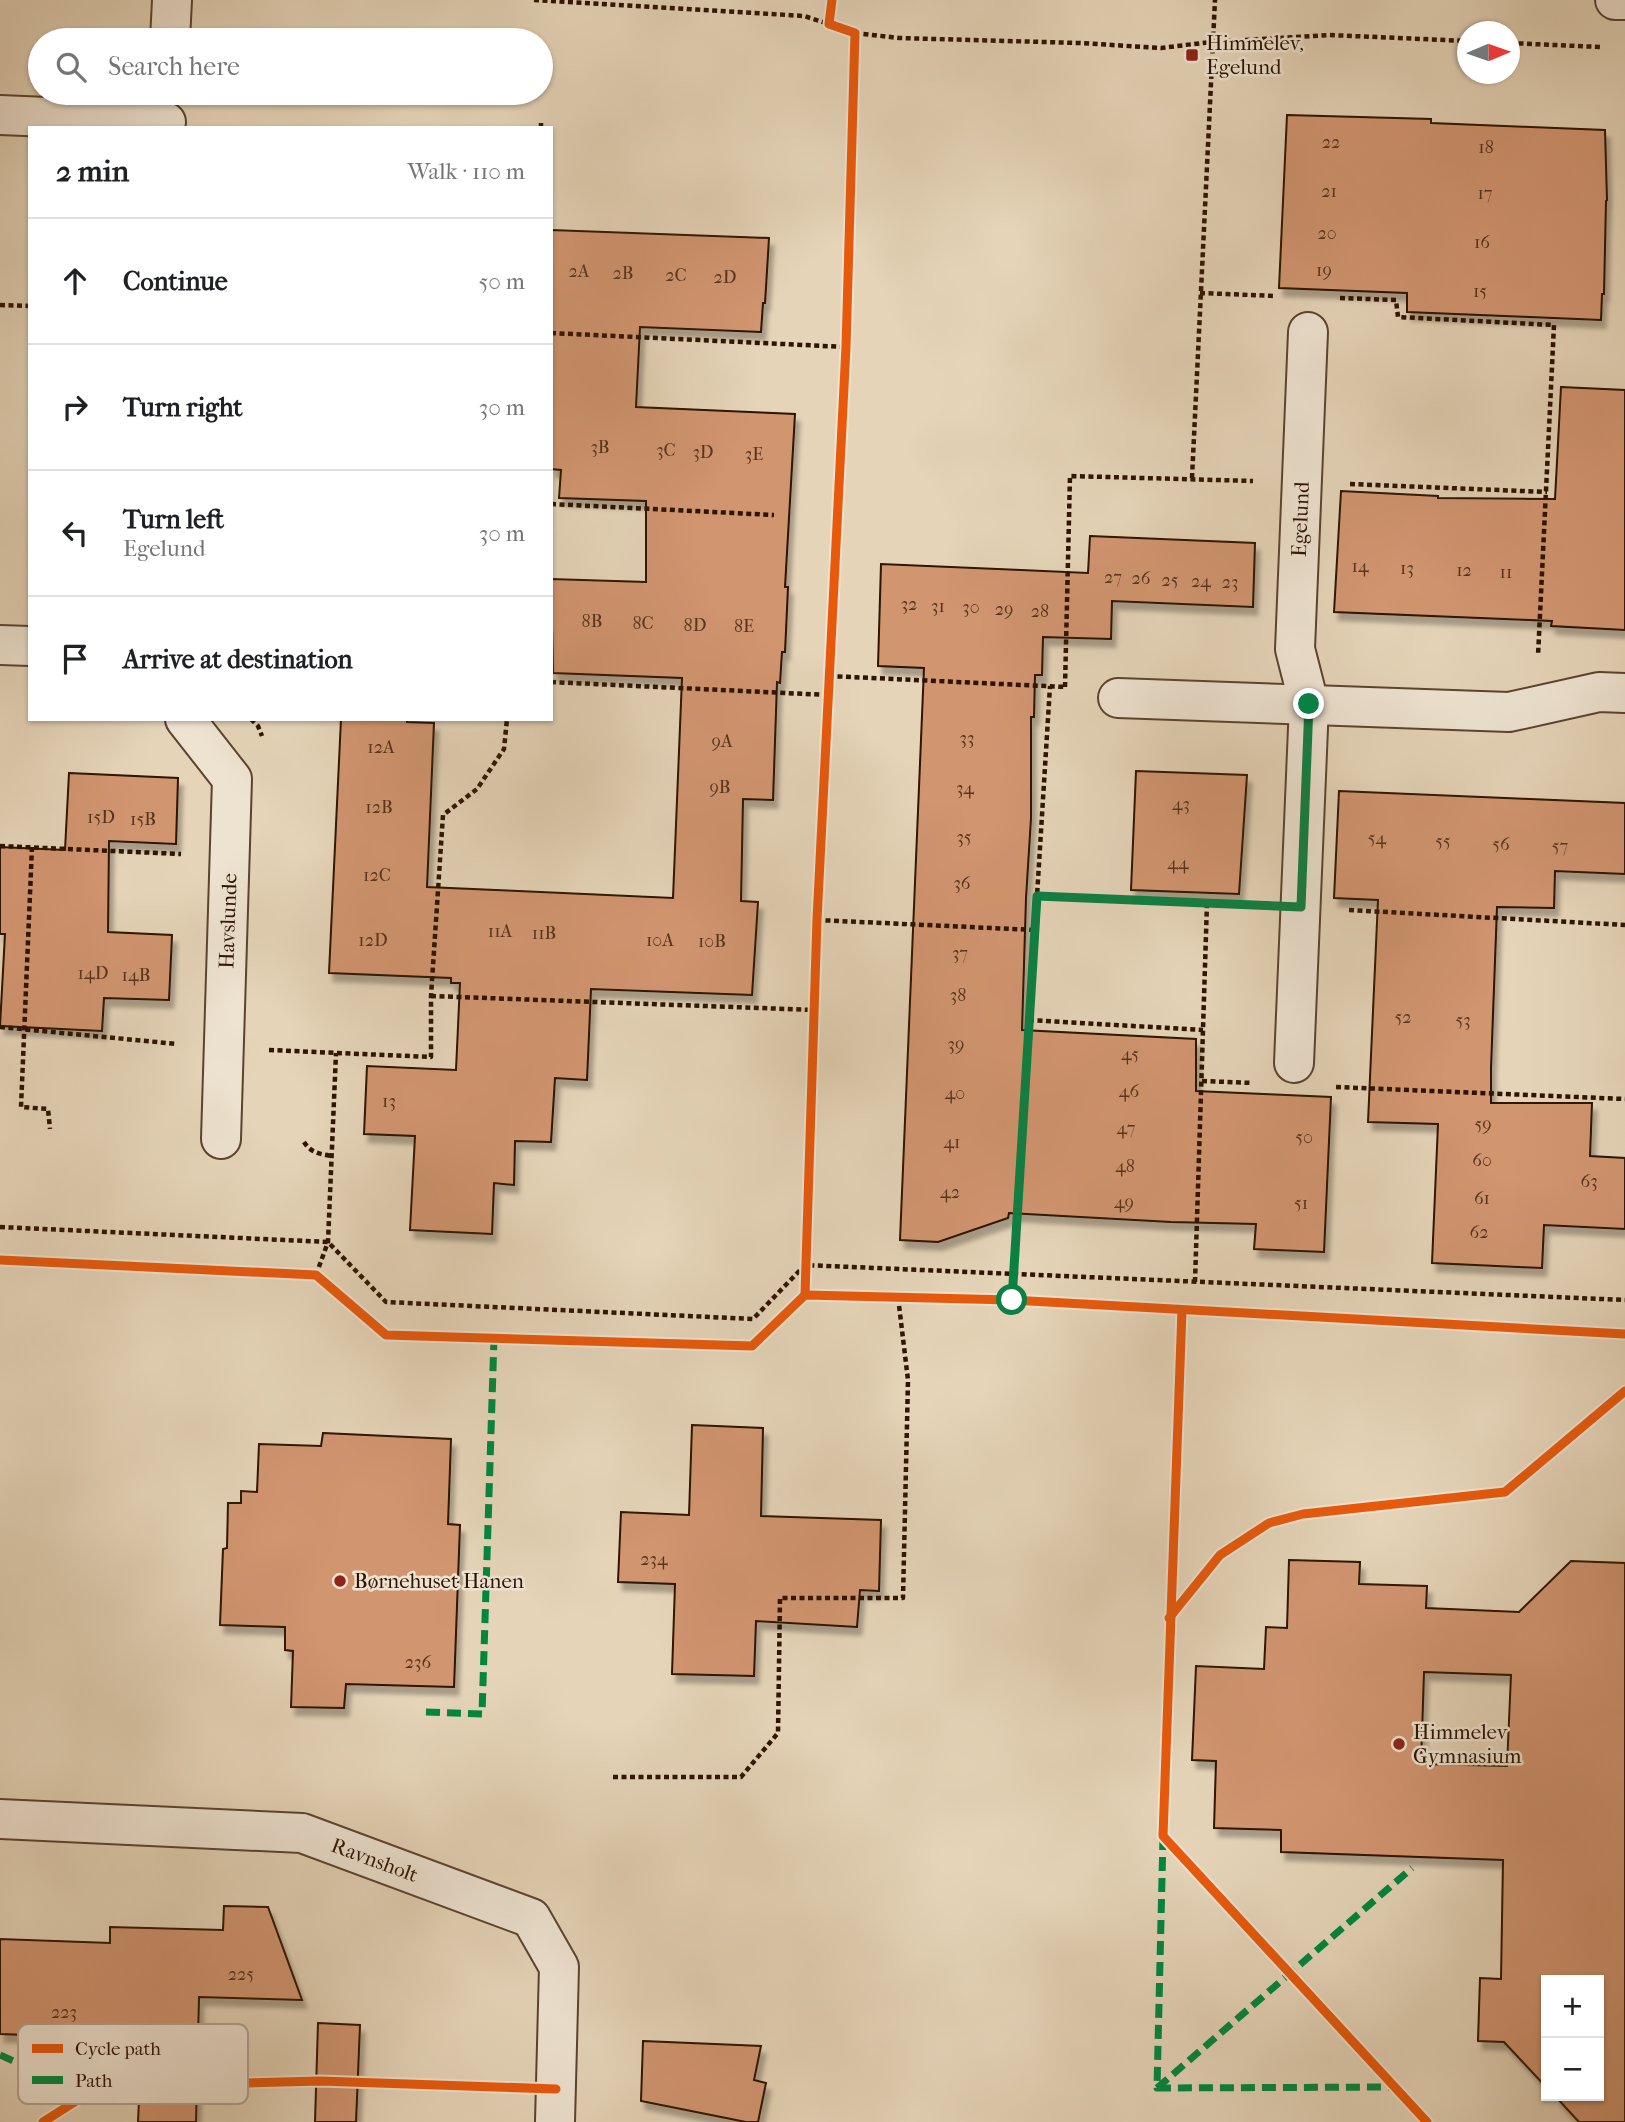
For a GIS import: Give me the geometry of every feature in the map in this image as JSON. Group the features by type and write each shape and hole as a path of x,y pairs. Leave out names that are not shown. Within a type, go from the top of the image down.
{"street":[{"path":"171,28 172,0"},
{"path":"1615,0 1625,0"},
{"path":"0,115 166,114"},
{"name":"Egelund","path":"1294,1063 1309,704 1294,649 1308,332"},
{"path":"0,645 28,646"},
{"path":"1118,698 1510,712 1600,692 1625,693"},
{"name":"Havslunde","path":"188,721 232,779 221,1139"},
{"name":"Ravnsholt","path":"0,1819 302,1833 531,1918 559,1967 555,2122"}],"path":[{"path":"534,0 804,16 855,33 899,38 1161,48 1211,42 1329,35 1457,41"},
{"path":"1192,478 1215,0"},
{"path":"829,24 831,12"},
{"path":"854,47 855,33"},
{"path":"1520,43 1612,47"},
{"path":"1200,293 1277,296"},
{"path":"1328,298 1396,300 1398,317 1554,325 1535,706"},
{"path":"0,305 28,306"},
{"path":"553,333 846,347"},
{"path":"845,361 846,333"},
{"path":"1065,687 1070,475 1547,492"},
{"path":"553,503 774,515"},
{"path":"827,708 830,666"},
{"path":"829,676 1110,690 1118,698"},
{"path":"553,682 828,695"},
{"path":"1012,1300 1050,686"},
{"path":"0,1027 224,1049 431,1057 431,996 443,815 477,789 505,749 507,721"},
{"path":"0,846 230,856"},
{"path":"32,847 22,1107 48,1109 50,1129"},
{"path":"1037,896 1625,925"},
{"path":"1195,1282 1207,903"},
{"path":"817,933 818,907"},
{"path":"817,920 1035,930"},
{"path":"431,996 814,1010"},
{"path":"814,1023 815,997"},
{"path":"1029,1020 1203,1030"},
{"path":"316,1275 328,1242 337,1053"},
{"path":"1202,1081 1261,1084"},
{"path":"1333,1087 1625,1099"},
{"path":"304,1142 308,1149 332,1156"},
{"path":"0,1227 328,1242 386,1302 753,1319 805,1270 806,1252"},
{"path":"805,1270 1014,1274 1625,1300"},
{"path":"303,1274 316,1275 326,1283"},
{"path":"885,1297 911,1297"},
{"path":"613,1777 741,1777 778,1733 780,1598 903,1598 908,1380 898,1297"},
{"path":"999,1300 1025,1300"}],"building":[{"path":"1287,115 1431,119 1431,123 1605,130 1607,200 1601,320 1407,312 1407,293 1279,288"},
{"path":"553,230 769,238 761,332 640,327 636,407 795,414 785,587 788,587 785,652 782,652 780,683 777,682 773,800 743,799 741,901 758,902 752,995 591,989 587,1080 555,1078 551,1142 515,1141 514,1185 494,1183 492,1234 410,1230 415,1136 364,1134 367,1066 456,1070 460,983 451,983 451,978 329,973 341,721 434,723 427,887 673,898 682,678 553,673 553,579 646,582 646,501 559,498 561,470 553,469"},
{"path":"1561,387 1625,390 1625,630 1551,626 1552,621 1334,612 1341,491 1438,498 1555,499"},
{"path":"1090,536 1255,543 1253,607 1112,601 1111,639 1043,637 1042,675 1035,675 1034,717 1031,717 1031,818 1022,1030 1196,1039 1196,1091 1331,1097 1324,1252 1254,1249 1256,1224 1009,1213 1008,1218 938,1242 900,1240 924,668 878,666 881,564 1088,573"},
{"path":"1136,771 1247,775 1239,894 1131,890"},
{"path":"69,773 178,778 176,844 109,841 108,932 172,935 169,1000 104,998 102,1031 0,1026 5,934 0,934 0,847 65,850"},
{"path":"1339,791 1625,803 1625,874 1555,871 1554,908 1497,907 1491,1103 1592,1103 1590,1156 1625,1158 1625,1229 1544,1225 1542,1268 1432,1263 1438,1124 1368,1122 1378,900 1334,898"},
{"path":"692,1425 763,1428 761,1516 881,1520 879,1591 860,1590 857,1627 756,1621 754,1676 672,1674 675,1584 618,1582 621,1512 689,1515"},
{"name":"Børnehuset Hanen","path":"323,1433 451,1439 448,1524 460,1525 454,1687 346,1684 344,1708 291,1707 293,1651 285,1650 285,1627 220,1625 228,1503 241,1503 241,1491 257,1492 259,1444 321,1446"},
{"name":"Himmelev Gymnasium","path":"1289,1560 1360,1562 1359,1584 1427,1586 1426,1608 1519,1612 1571,1561 1625,1563 1625,2122 1579,2122 1560,2101 1604,2101 1604,1975 1541,1975 1541,2082 1504,2042 1478,2041 1480,1978 1501,1979 1503,1860 1281,1852 1281,1830 1214,1828 1216,1761 1192,1760 1196,1666 1264,1669 1266,1627 1287,1628","holes":["1424,1672 1511,1675 1507,1766 1421,1764"]},
{"path":"224,1906 268,1907 302,2000 199,1997 198,2024 18,2024 18,2035 0,2034 0,1939 110,1943 110,1927 223,1930"},
{"path":"318,2023 360,2025 356,2122 315,2122"},
{"path":"643,2041 761,2046 754,2080 766,2083 758,2122 746,2122 641,2101"},
{"path":"139,2104 196,2104 196,2122 138,2122"}],"marked path":[{"path":"426,1712 482,1714 494,1338"},
{"path":"1163,1836 1157,2088 1395,2087"},
{"path":"1157,2088 1412,1868"},
{"path":"0,2055 18,2063"}],"cycle path":[{"path":"805,1295 817,920 846,347 855,33 829,24 832,0"},
{"path":"0,1260 316,1275 386,1335 752,1346 805,1295 1012,1300 1625,1334"},
{"path":"1182,1310 1163,1836 1427,2122"},
{"path":"1169,1618 1220,1555 1269,1523 1303,1514 1505,1492 1625,1391"},
{"path":"248,2083 320,2081 556,2089"},
{"path":"43,2122 71,2104"}],"place":[{"name":"Himmelev, Egelund","path":"1192,55"},
{"name":"Børnehuset Hanen","path":"340,1581"},
{"name":"Himmelev Gymnasium","path":"1399,1744"}],"route":[{"path":"1012,1300 1037,896 1301,907 1309,704"}]}
